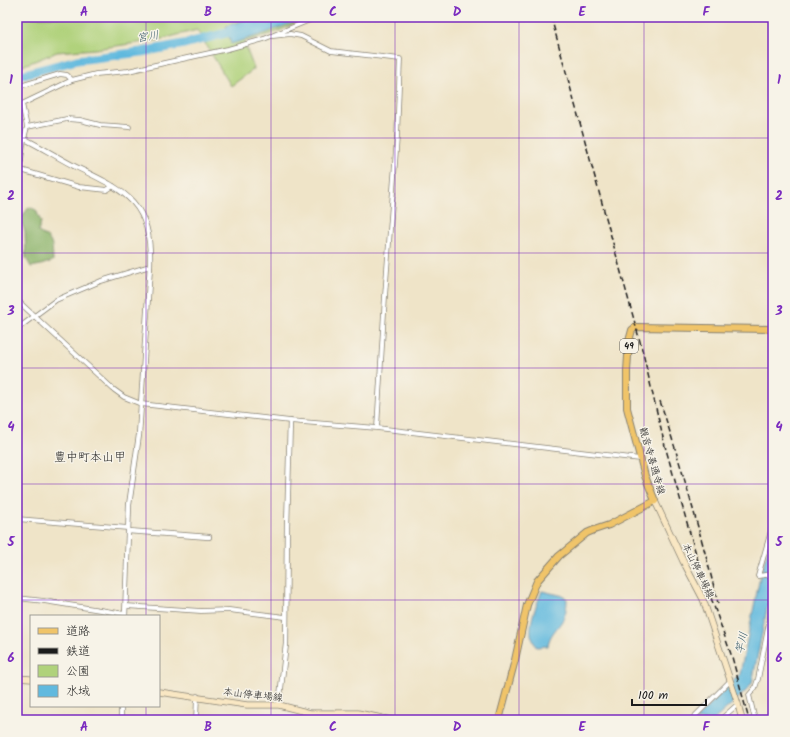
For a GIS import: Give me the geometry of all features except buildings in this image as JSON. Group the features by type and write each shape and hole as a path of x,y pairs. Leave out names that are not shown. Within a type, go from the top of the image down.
{"main road":[{"name":"観音寺善通寺線","path":"499,720 515,660 527,604 537,581 559,556 587,533 609,526 655,501 640,459 627,408 627,371 629,341 632,330 636,327 773,329"},
{"name":"本山停車場線","path":"655,501 683,561 703,599 742,720"},
{"path":"17,678 30,679"},
{"name":"本山停車場線","path":"160,692 247,704 279,705 310,714 358,713 391,720"}],"street":[{"path":"17,189 23,138 27,128 22,104 72,80 96,74 128,71 228,49 273,36 316,17"},
{"path":"273,36 290,34 301,36 331,51 400,59 396,137 384,296 377,428"},
{"path":"17,87 60,74 67,74 72,80"},
{"path":"27,128 67,118 100,125 129,127"},
{"path":"17,138 23,138 50,154 124,192 143,218 150,239 150,266 139,435 130,493 125,615 44,601 17,598"},
{"path":"20,170 79,187 107,190 113,186"},
{"path":"17,329 56,300 101,281 150,266"},
{"path":"17,300 113,389 124,397 141,404 290,421 377,428 640,459"},
{"path":"279,705 286,644 285,617 290,421"},
{"path":"17,519 208,537"},
{"path":"773,524 758,576 773,574"},
{"path":"755,720 749,695 758,679 773,603"},
{"path":"126,606 201,611 229,610 285,617"},
{"path":"691,720 730,681"},
{"path":"196,696 196,720"},
{"path":"720,720 738,704"},
{"path":"121,707 121,720"}],"green space":[{"path":"17,17 309,17 277,32 244,42 254,69 231,86 197,30 158,40 95,49 57,52 17,68"},
{"path":"17,141 21,147 17,176"},
{"path":"29,207 36,210 41,222 38,232 50,240 53,261 31,267 26,258 25,231 20,220"}],"water":[{"path":"255,17 307,17 266,33 231,44 226,26"},
{"path":"773,531 773,579 752,683 746,691 714,720 695,720 740,674 760,577"},
{"path":"542,591 564,596 567,599 567,604 563,618 552,635 548,646 536,647 531,635 531,624"}],"waterway":[{"name":"宮川","path":"17,76 77,60 141,52 184,44 238,30"}],"railway":[{"path":"551,17 642,349 665,446 698,561 732,657 749,720"},
{"path":"660,401 691,502 718,603"}],"district":[{"name":"豊中町本山甲","path":"90,457"}],"water label":[{"name":"竿川","path":"742,643"}]}
